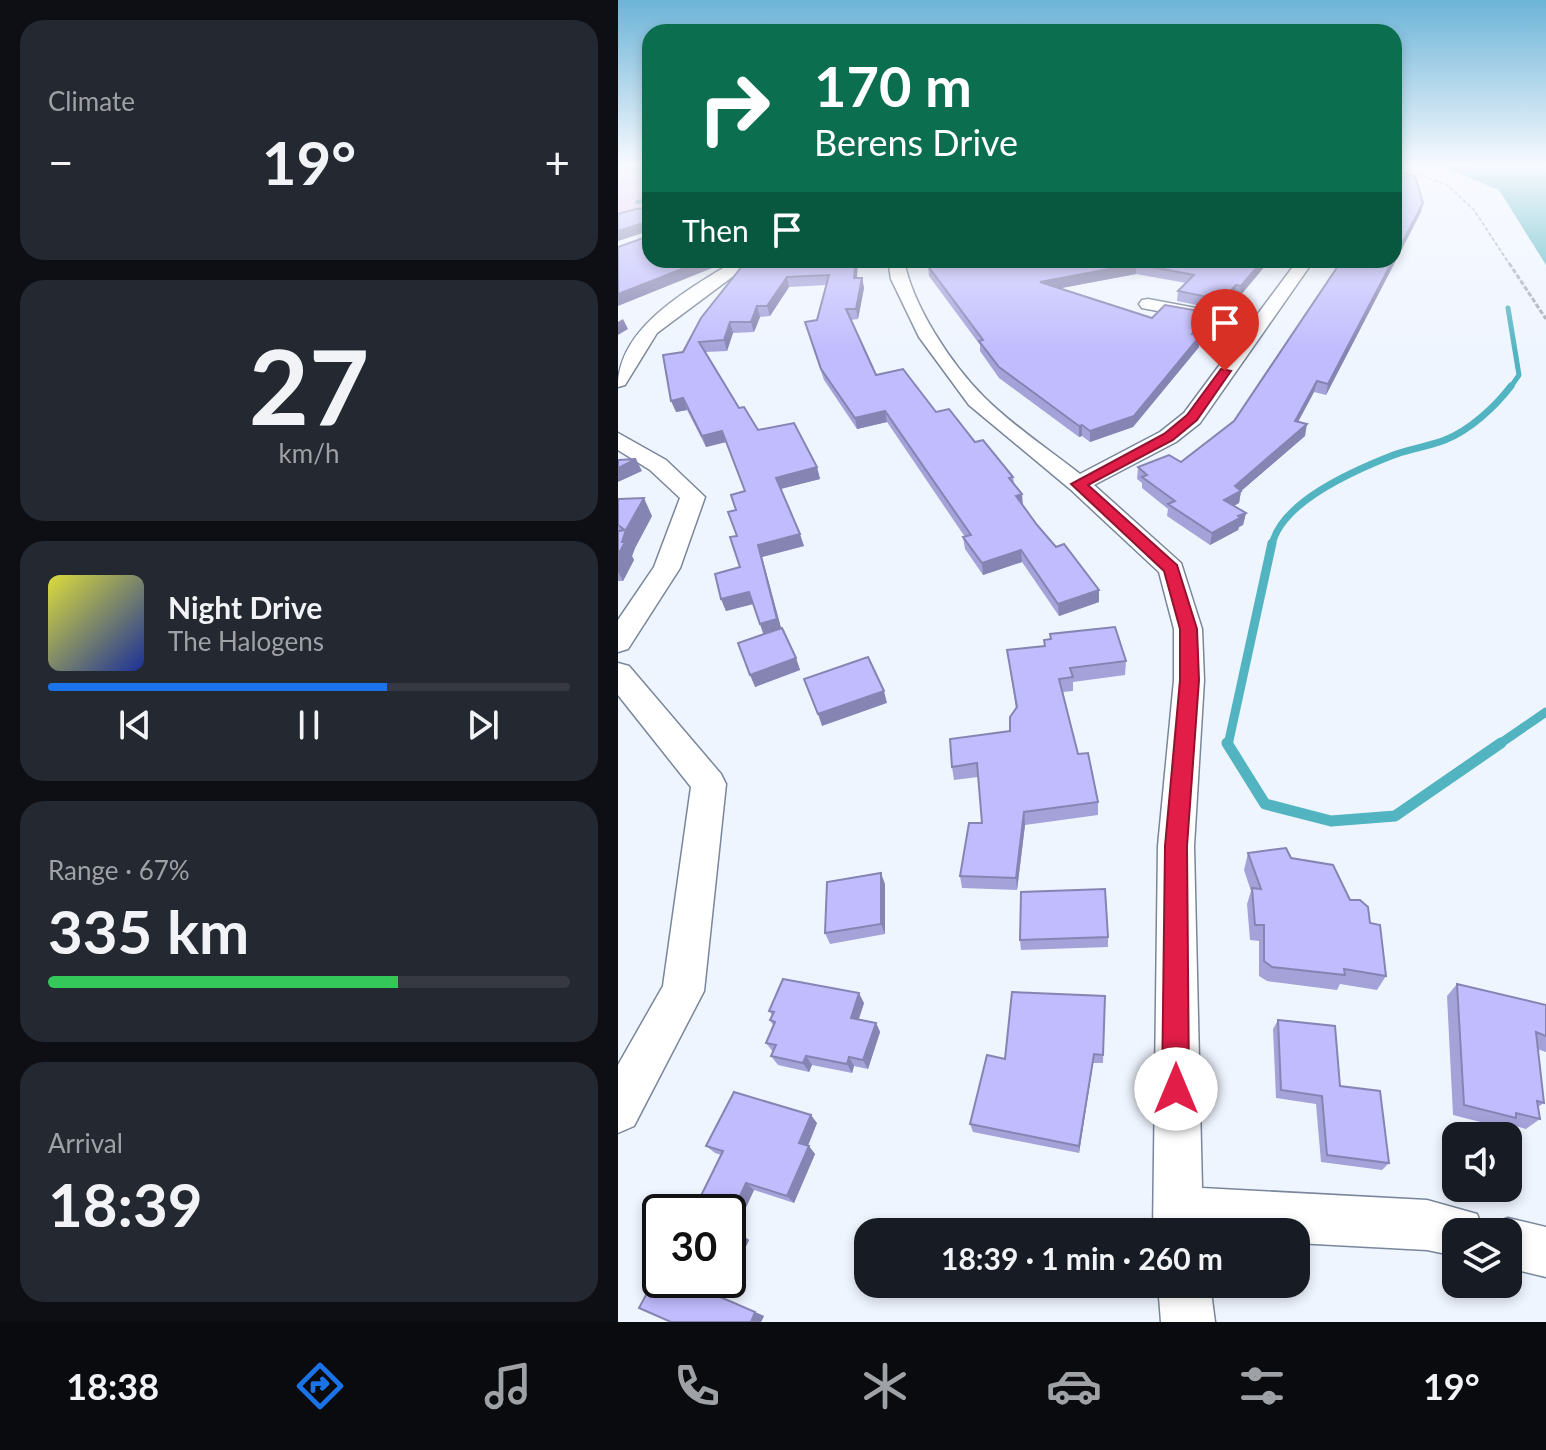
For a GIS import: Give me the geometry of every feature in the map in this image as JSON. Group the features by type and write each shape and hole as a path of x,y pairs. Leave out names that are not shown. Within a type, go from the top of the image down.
{"street":[{"path":"618,381 650,330 735,268"},
{"path":"897,268 899,279 928,337 976,401 1078,484 1172,569 1188,629 1189,680 1176,846 1177,1218"},
{"path":"1078,484 1168,437 1192,418 1300,268"},
{"path":"1148,304 1259,325"},
{"path":"618,440 658,465 693,497 667,568 618,642"},
{"path":"618,674 709,784 683,991 618,1110"},
{"path":"1310,1224 1427,1225 1442,1228"},
{"path":"1522,1246 1546,1252"},
{"path":"1185,1298 1188,1322"}],"path":[{"path":"1486,229 1546,319"}],"water":[{"path":"1523,229 1546,229 1546,265"}],"building":[{"path":"1402,229 1409,229 1402,243"},
{"path":"642,238 642,268 685,268 618,294 618,247"},
{"path":"741,268 855,268 854,278 862,278 856,309 846,309 876,375 903,369 936,412 949,409 975,442 983,440 1013,477 1009,478 1022,494 1016,496 1037,525 1056,547 1064,544 1099,590 1058,604 1021,550 982,563 963,537 971,535 885,411 855,418 821,369 805,322 817,320 829,275 787,277 767,306 757,306 751,322 730,322 724,340 699,342 739,408 744,407 758,430 794,423 817,467 776,478 800,534 758,545 777,619 760,624 749,592 721,599 715,574 740,567 730,537 737,536 728,512 736,510 731,495 745,491 722,431 702,436 683,398 671,401 663,355 683,352 701,318"},
{"path":"929,268 1115,268 1040,282 1152,318 1165,305 1210,313 1192,334 1200,336 1134,416 1090,431 999,367 979,341 983,340"},
{"path":"1157,268 1256,268 1241,286 1236,285 1222,300 1178,291 1194,275"},
{"path":"1337,268 1389,268 1328,384 1317,381 1295,421 1307,424 1235,486 1241,491 1224,500 1246,513 1212,533 1168,504 1175,501 1142,477 1147,475 1138,467 1169,455 1181,462 1234,421"},
{"path":"636,459 618,468 618,460"},
{"path":"644,498 626,530 622,542 625,542 618,555 618,531 625,530 618,525 618,499"},
{"path":"1115,627 1126,661 1070,668 1073,677 1059,679 1078,754 1088,753 1098,802 1024,812 1016,878 960,876 969,823 982,823 977,763 952,767 950,739 1010,731 1010,717 1017,707 1007,650 1045,646 1044,640 1051,639 1050,634"},
{"path":"782,628 796,658 750,675 738,643"},
{"path":"868,657 884,691 818,714 804,679"},
{"path":"1286,848 1291,858 1333,865 1350,900 1360,900 1368,907 1370,923 1380,925 1386,976 1344,969 1345,975 1272,967 1264,961 1264,925 1255,925 1252,888 1261,889 1248,853"},
{"path":"881,873 881,924 825,933 827,882"},
{"path":"1105,889 1108,937 1020,940 1021,892"},
{"path":"783,979 859,993 851,1018 876,1023 863,1060 849,1057 847,1064 806,1056 803,1063 771,1056 776,1045 766,1043 775,1022 770,1020 774,1012 769,1011"},
{"path":"1457,984 1546,1005 1546,1036 1536,1032 1544,1103 1537,1101 1540,1119 1516,1113 1516,1118 1464,1105"},
{"path":"1012,992 1105,996 1103,1055 1094,1054 1079,1146 970,1124 987,1055 1005,1059"},
{"path":"1278,1020 1335,1026 1340,1086 1380,1091 1389,1163 1327,1155 1322,1096 1281,1090"},
{"path":"734,1092 811,1115 799,1143 809,1146 787,1196 746,1183 741,1194 702,1194 723,1151 706,1146"},
{"path":"644,1298 723,1298 755,1312 751,1322 671,1322 639,1308"}],"waterway":[{"path":"1508,308 1519,375 1510,388"},
{"path":"1272,545 1278,529 1289,515 1321,490 1391,456 1454,436 1481,417 1511,386"},
{"path":"1228,745 1272,543"},
{"path":"1498,745 1546,712"},
{"path":"1228,745 1265,804 1331,821 1395,816 1501,743"}],"route":[{"path":"1176,1089 1176,846 1189,680 1188,629 1172,569 1078,484 1168,437 1192,418 1225,371"}]}
